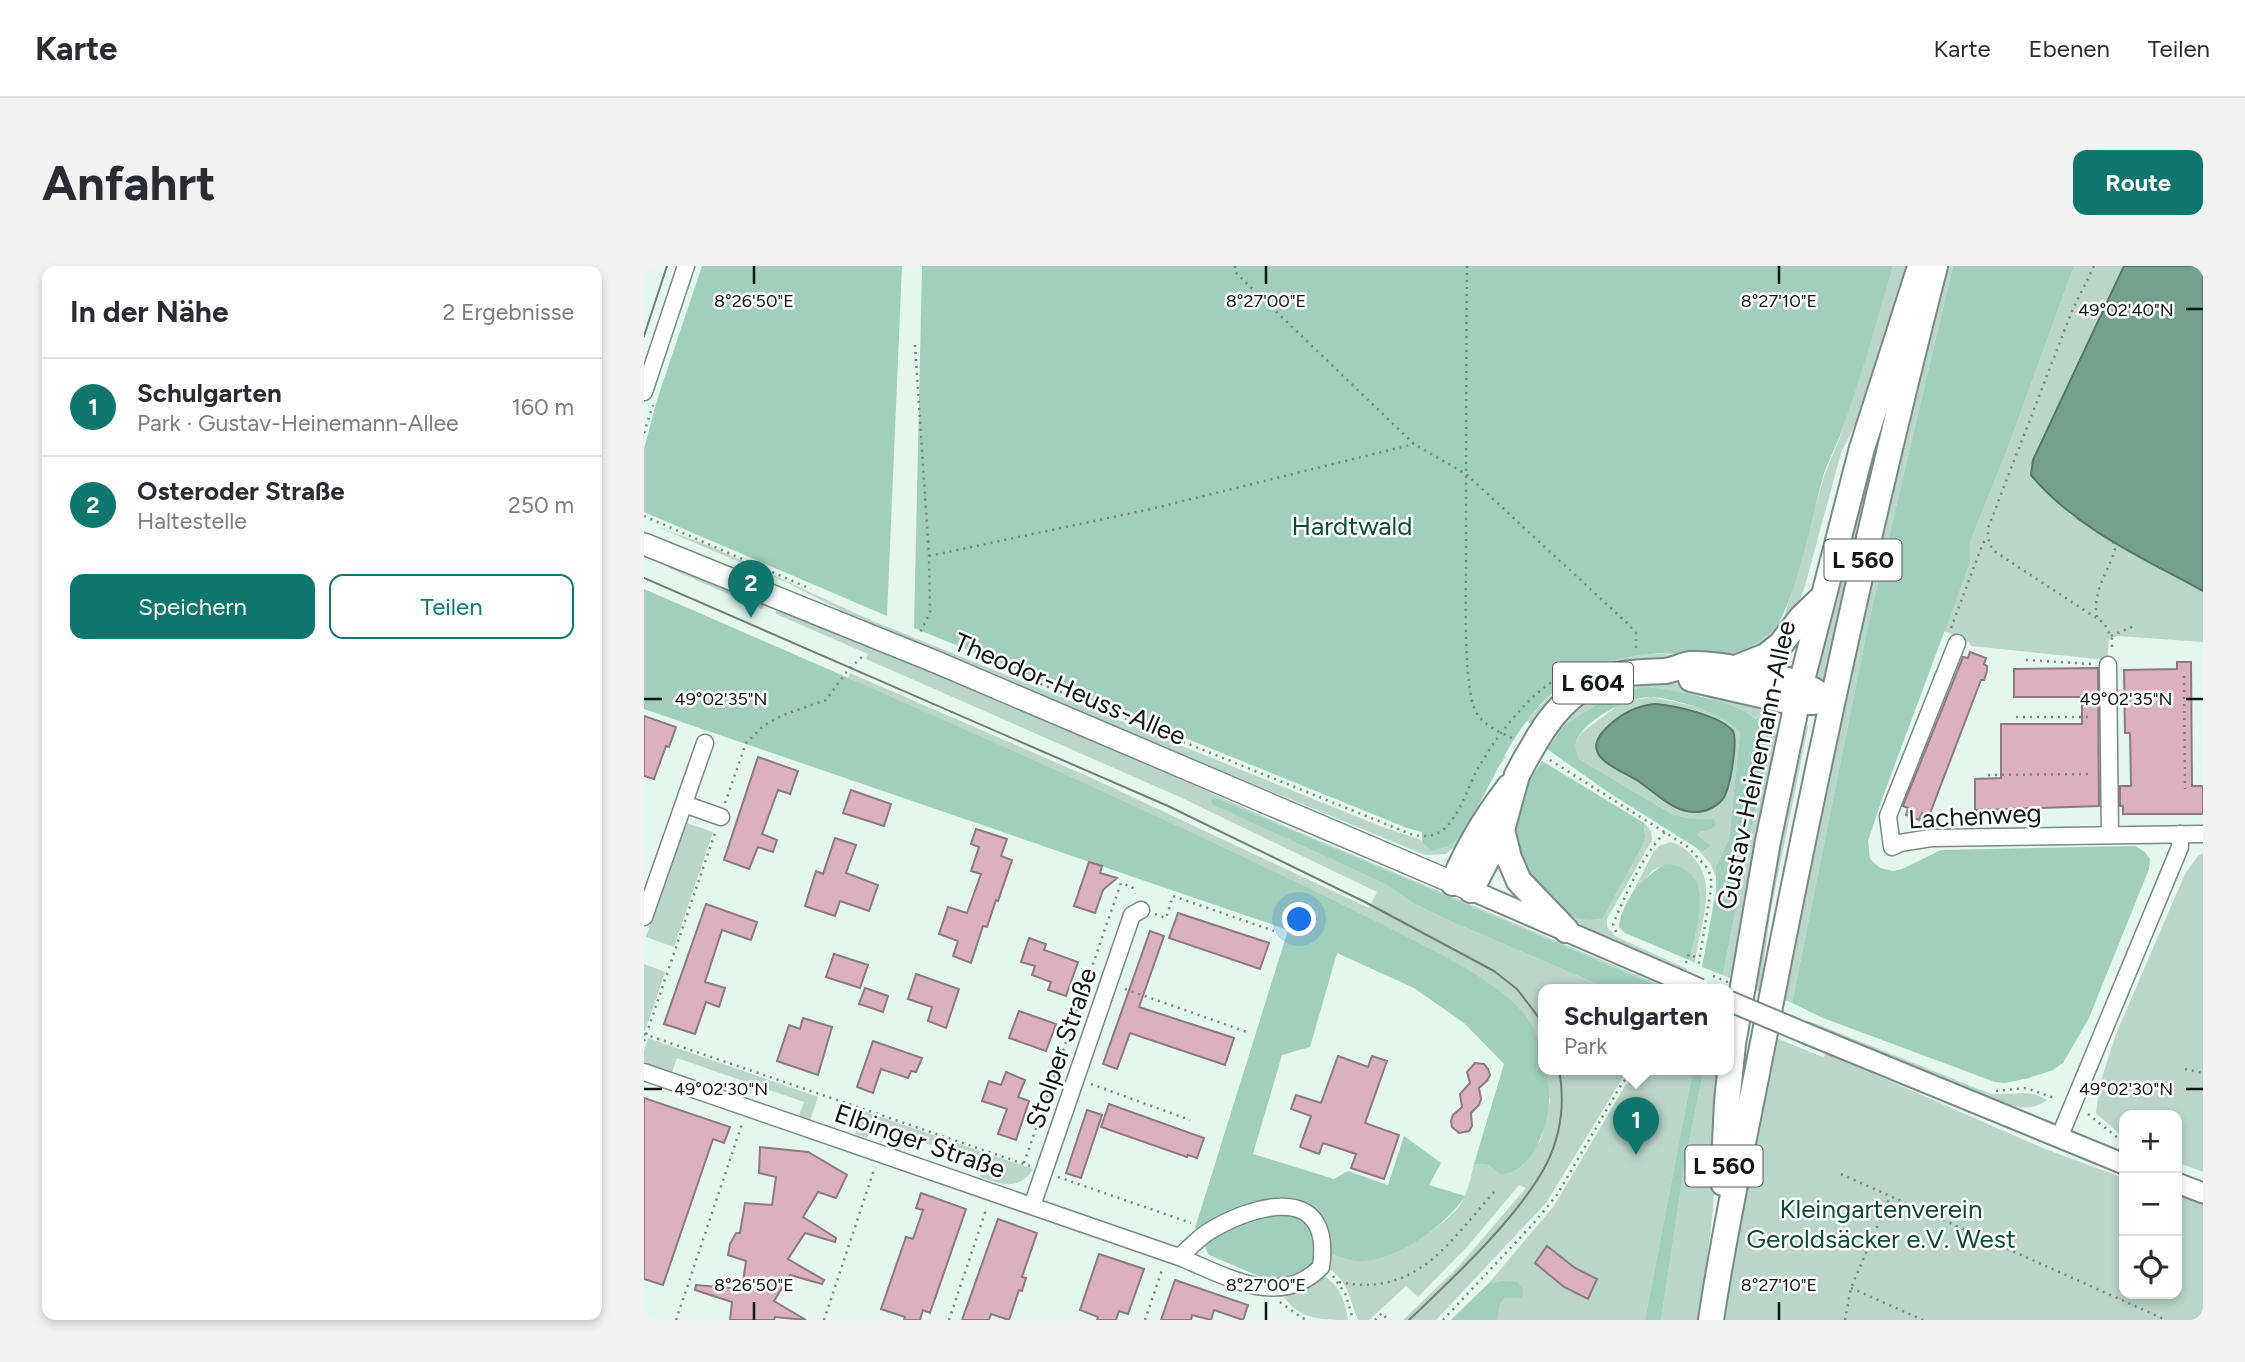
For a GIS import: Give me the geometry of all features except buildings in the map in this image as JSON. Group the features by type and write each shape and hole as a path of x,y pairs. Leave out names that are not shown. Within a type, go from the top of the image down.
{"main road":[{"name":"Gustav-Heinemann-Allee","path":"1734,1038 1756,903 1821,599 1862,448 1920,266"},
{"name":"Gustav-Heinemann-Allee","path":"1711,1320 1831,700 1935,266"},
{"name":"Theodor-Heuss-Allee","path":"644,544 936,662 1462,887"},
{"name":"L 604","path":"1732,669 1766,656 1780,645 1801,618 1821,599"},
{"name":"L 604","path":"1462,887 1463,859 1489,813 1560,706 1588,685 1632,672 1668,671 1689,664 1732,669 1799,693"},
{"name":"L 604","path":"1668,671 1687,678 1759,694 1799,693"},
{"path":"1799,693 1831,700"},
{"path":"1759,694 1782,725 1786,756"},
{"name":"L 604","path":"1462,887 1502,830 1521,767"},
{"path":"1502,830 1509,858 1519,881 1566,930"},
{"name":"Gustav-Heinemann-Allee","path":"1716,1288 1730,1075"}],"street":[{"path":"649,396 686,266"},
{"name":"Lachenweg","path":"1957,643 1888,816 1892,847 1921,839 2203,834"},
{"path":"2108,666 2110,835"},
{"path":"644,917 705,743"},
{"path":"684,804 721,817"},
{"path":"2059,1138 2180,847 2180,834"},
{"path":"1462,887 1566,930 1692,976"},
{"name":"Stolper Straße","path":"1032,1206 1132,915 1141,909"},
{"path":"1734,1003 2119,1162"},
{"name":"Elbinger Straße","path":"644,1072 1173,1255 1257,1287 1283,1288 1298,1284 1321,1267"},
{"path":"2182,1185 2203,1193"},
{"path":"1173,1255 1211,1230 1261,1207 1288,1207 1314,1218 1321,1231 1324,1247 1321,1267"}],"path":[{"path":"644,273 646,266"},
{"path":"1236,266 1236,272 1414,444 1466,474 1627,623"},
{"path":"1019,675 1413,835 1423,837 1442,831 1451,821 1484,757 1501,734 1482,720 1472,701 1466,619 1467,266"},
{"path":"2026,660 2108,666 2111,658 2111,636 2105,623 1997,553 1988,538 1988,528 2072,311 2094,266"},
{"path":"915,345 929,556 930,612 919,635"},
{"path":"644,433 649,396"},
{"path":"929,556 1151,509 1414,444"},
{"path":"644,516 810,589"},
{"path":"1957,643 1950,630 1983,543 1988,538"},
{"path":"2097,617 2098,594 2115,550 2113,541"},
{"path":"2111,636 2136,625"},
{"path":"644,1041 746,743 763,726 783,715 826,700 848,670 862,657"},
{"path":"2184,676 2185,789"},
{"path":"2016,717 2109,717"},
{"path":"1550,760 1665,832 1699,856 1708,869 1711,878 1699,959 1692,976"},
{"path":"1988,775 2109,774"},
{"path":"1625,937 1615,931 1612,924 1635,876 1653,845 1665,832"},
{"path":"1024,1163 1121,883 1132,887 1141,909 1166,918 1174,896 1274,930"},
{"path":"1692,976 1686,964 1689,954 1699,959"},
{"path":"1109,984 1247,1031"},
{"path":"645,1035 1024,1163 1211,1230"},
{"path":"2185,1069 2203,1073"},
{"path":"1443,1320 1557,1195 1628,1075"},
{"path":"1076,1078 1190,1120"},
{"path":"1993,1090 2026,1088 2071,1105 2094,1116 2119,1138"},
{"path":"676,1320 747,1108"},
{"path":"824,1320 880,1154"},
{"path":"1841,1174 2166,1320"},
{"path":"1339,1282 1371,1286 1407,1278 1434,1257 1495,1191"},
{"path":"949,1320 992,1192"},
{"path":"1845,1320 1851,1288 1890,1196"},
{"path":"1145,1320 1173,1255"},
{"path":"1321,1267 1339,1282 1353,1320"},
{"path":"1851,1288 1923,1320"},
{"path":"1375,1320 1382,1313 1388,1320"}],"green space":[{"path":"702,266 902,266 887,616 644,512 644,449 657,400"},
{"name":"Hardtwald","path":"922,266 1893,266 1854,396 1826,467 1795,582 1788,603 1772,631 1757,642 1729,653 1638,655 1600,665 1565,684 1538,707 1524,724 1459,837 1449,846 1432,851 1422,843 1422,832 914,628"},
{"path":"1893,266 1911,266 1863,408 1841,453 1796,610 1764,649 1553,699 1530,724 1527,721 1553,694 1601,665 1637,655 1725,655 1745,645 1784,618 1824,476 1839,440"},
{"path":"1944,266 1953,266 1869,621 1792,1003 1780,998 1849,669"},
{"path":"1953,266 2074,266 2007,450 1970,542 1970,563 1868,841 1870,859 1880,868 1893,871 1941,850 2135,846 2150,859 2149,869 2089,1018 2063,1063 2053,1070 2005,1083 1995,1082 1823,1018 1792,1003 1869,621"},
{"path":"2074,266 2124,266 2033,460 2071,515 2203,591 2203,642 2118,636 2109,639 2107,660 1971,646 1969,642 1944,631 1970,563 1970,542 2007,450"},
{"path":"1894,384 1828,665 1821,684 1813,684 1843,552"},
{"path":"655,526 710,546 868,619 1380,826 1421,840 1432,851 1449,846 1459,837 1503,755 1506,757 1459,843 1446,854 1425,855 856,618 786,582"},
{"path":"670,566 805,617 1109,747 1287,827 1658,984 1211,799 1288,839 1387,885 1413,903 1448,920 1597,984 1538,984 1538,1039 1520,1009 1493,987 1451,960 1259,865 848,678 850,673 1094,779 1369,908 1377,892 1182,798 866,659 868,654 776,614 776,610 764,605 762,609 669,568"},
{"path":"644,589 967,730 1207,840 1439,954 1481,978 1518,1007 1533,1028 1538,1041 1538,1075 1547,1075 1548,1114 1541,1137 1528,1159 1510,1172 1499,1174 1489,1165 1474,1164 1504,1064 1464,1023 1414,988 1337,953 1310,1047 1282,1055 1253,1154 1334,1179 1348,1171 1388,1185 1404,1136 1441,1163 1429,1185 1465,1196 1432,1231 1402,1250 1371,1260 1353,1261 1330,1254 1290,1279 1261,1277 1209,1255 1195,1228 1288,930 644,709"},
{"path":"1663,681 1750,704 1765,715 1776,736 1733,980 1723,975 1767,747 1765,730 1754,717 1706,697 1649,687 1589,711 1565,725 1557,737 1552,735 1577,709 1600,693 1627,685"},
{"path":"1649,687 1695,695 1731,706 1758,721 1766,733 1767,747 1723,975 1702,967 1716,891 1716,866 1729,839 1740,733 1734,726 1713,714 1686,704 1651,697 1631,701 1608,711 1587,726 1576,743 1579,759 1672,814 1687,818 1714,819 1716,825 1698,835 1711,846 1703,852 1608,792 1547,749 1565,725 1617,692"},
{"path":"1651,697 1713,713 1725,718 1740,733 1729,839 1716,866 1716,877 1710,863 1697,849 1704,852 1711,846 1698,835 1710,830 1714,819 1687,818 1672,814 1579,759 1575,750 1581,733 1623,702"},
{"path":"1807,725 1770,914 1760,992 1750,987"},
{"path":"1542,761 1644,823 1643,845 1603,918 1577,918 1548,903 1522,874 1514,825 1529,780"},
{"path":"1215,798 1653,984 1597,984 1448,920 1413,903 1387,885 1212,804 1211,799"},
{"path":"684,822 713,832 674,947 646,937"},
{"path":"1644,823 1651,831 1652,840 1607,919 1607,927 1615,936 1687,969 1686,973 1589,930 1548,903 1603,918 1643,845"},
{"path":"1670,842 1690,854 1701,868 1705,880 1705,907 1695,963 1689,960 1699,908 1693,877 1665,864 1652,871 1626,905 1654,851"},
{"path":"2203,853 2203,1172 2182,1164 2182,1110 2119,1110 2119,1134 2096,1113 2100,1084 2116,1034 2185,874"},
{"path":"1665,864 1682,868 1692,876 1698,887 1699,916 1689,960 1625,933 1619,927 1629,899 1649,875"},
{"path":"644,964 665,972 645,1031 644,1031"},
{"path":"1809,1021 1991,1094 2026,1093 2047,1100 2029,1107 2010,1105 1808,1025"},
{"name":"Kleingartenverein Geroldsäcker e.V. West","path":"1774,1037 1823,1057 1826,1053 2045,1149 2119,1176 2119,1299 2182,1299 2182,1197 2203,1204 2203,1320 1721,1320"},
{"path":"648,1038 818,1097 810,1120 799,1116 804,1102 677,1058 672,1072 644,1062"},
{"path":"1547,1075 1624,1075 1546,1203 1436,1320 1403,1320 1459,1266 1526,1188 1519,1185 1467,1247 1418,1297 1406,1286 1369,1320 1358,1320 1344,1284 1327,1267 1330,1254 1356,1261 1382,1257 1396,1252 1436,1228 1460,1205 1474,1164 1489,1165 1499,1174 1522,1166 1541,1139 1550,1101"},
{"path":"1633,1075 1692,1075 1645,1320 1451,1320 1488,1284 1554,1206"},
{"path":"1692,1075 1703,1075 1686,1156 1661,1320 1645,1320"},
{"path":"1703,1075 1722,1075 1713,1209 1700,1320 1661,1320 1686,1156"},
{"path":"863,1111 1033,1169 1021,1181 1009,1184 980,1177 983,1163 872,1125 867,1138 855,1134"},
{"path":"1322,1275 1337,1288 1348,1320 1313,1317 1297,1310 1284,1297 1307,1290"},
{"path":"1518,1282 1523,1290 1522,1298 1505,1298 1500,1303 1497,1320 1451,1320 1488,1284"}],"shaded area":[{"path":"2124,266 2203,266 2203,591 2089,526 2068,511 2031,475 2033,460"},
{"path":"1656,704 1707,716 1732,730 1735,742 1729,783 1722,800 1712,808 1697,812 1681,810 1611,766 1597,752 1596,744 1601,734 1613,722 1633,709"}],"tram line":[{"path":"644,336 667,266"},
{"path":"644,578 1168,806 1367,903 1494,971 1517,989 1538,1016"},
{"path":"1409,1320 1484,1246 1535,1183 1552,1152 1559,1129 1562,1105 1560,1075"}],"place":[{"name":"Osteroder Straße","path":"751,618"},
{"name":"Schulgarten","path":"1636,1155"}]}
